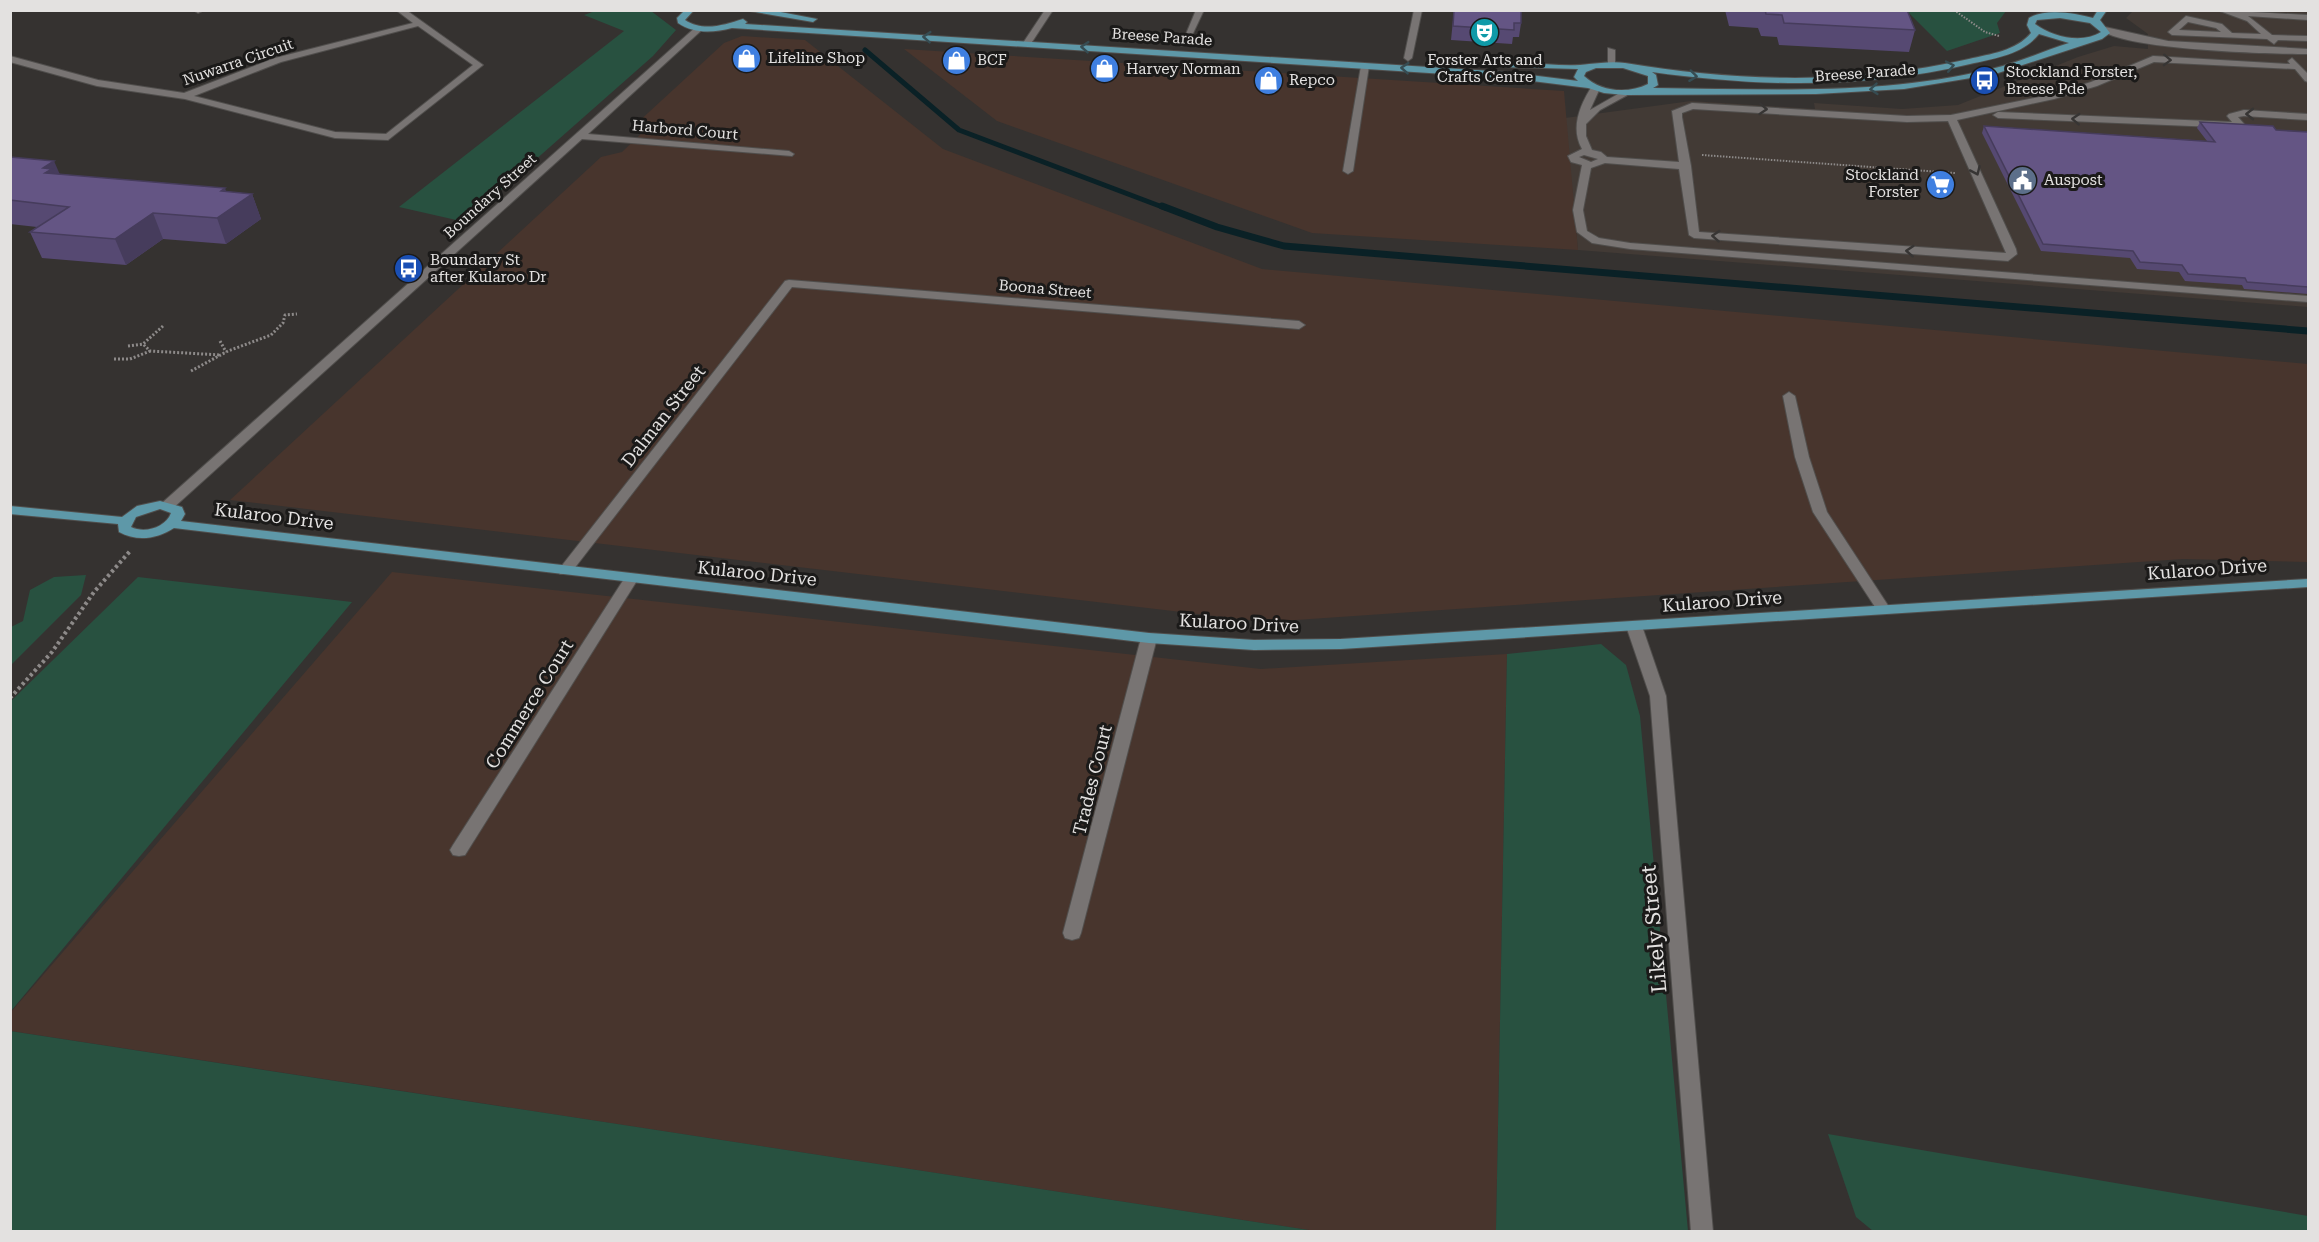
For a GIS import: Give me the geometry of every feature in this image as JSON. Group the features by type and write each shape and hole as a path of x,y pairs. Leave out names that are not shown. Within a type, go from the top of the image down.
{"main road":[{"path":"2063,10 2033,18 2031,25 2053,36 2091,39 2103,36 2103,27 2096,20 2103,10"},
{"path":"733,26 748,19 748,11 823,20"},
{"path":"686,12 681,18 684,24 700,28"},
{"path":"2050,15 2083,18 2103,27"},
{"name":"Breese Parade","path":"1635,68 1750,80 1818,80 1901,74 2004,53 2031,39 2035,33 2031,25"},
{"name":"Breese Parade","path":"700,28 733,26 1507,75 1628,92 1819,92 1918,85 1993,72 2091,39"},
{"path":"1022,33 1045,34"},
{"name":"Breese Parade","path":"1172,43 1194,44"},
{"path":"1350,54 1568,68 1612,64 1645,71 1655,80 1653,85 1638,91"},
{"path":"1589,67 1579,73 1579,77 1592,86"},
{"path":"10,510 125,520 143,509 166,506 173,507 178,514 172,524 143,534 128,532 124,529 125,520"},
{"name":"Kularoo Drive","path":"172,524 1149,638 1254,645 1312,646 2308,583"}],"street":[{"path":"185,96 335,135 388,137 479,65 400,10"},
{"path":"1027,44 1049,10"},
{"path":"1184,44 1200,10"},
{"path":"1408,58 1418,10"},
{"path":"2221,10 2250,19 2270,37 2308,79"},
{"path":"2232,13 2308,17"},
{"path":"2291,16 2308,34"},
{"path":"2229,34 2219,26 2186,19 2172,32 2308,39"},
{"name":"Nuwarra Circuit","path":"10,59 97,84 185,96 278,60 417,24"},
{"path":"2103,27 2143,40"},
{"name":"Boundary Street","path":"166,506 700,28"},
{"path":"2091,39 2143,40 2308,52"},
{"path":"1611,50 1612,64"},
{"path":"1952,118 2011,249 2012,254 2008,258 1694,235 1677,111 1692,106 1907,119 1952,118 2051,97 2094,84 2153,59 2298,67"},
{"path":"1347,171 1365,66"},
{"path":"1588,152 1581,142 1581,124 1592,86"},
{"path":"1581,124 1597,108 1628,92"},
{"path":"1971,113 2240,125 2232,116 2244,113 2308,117"},
{"name":"Harbord Court","path":"579,136 789,154"},
{"path":"1604,160 1602,156 1588,152 1573,156 1575,160 1587,164 1597,164 1604,160 1686,166"},
{"path":"1587,164 1578,210 1582,232 1596,241 1630,246 2308,299"},
{"name":"Boona Street","path":"789,283 1299,325"},
{"name":"Dalman Street","path":"565,571 789,283"},
{"path":"1789,396 1802,457 1820,512 1884,610"},
{"name":"Commerce Court","path":"459,850 631,579"},
{"name":"Likely Street","path":"1634,626 1653,676 1659,702 1702,1232"},
{"name":"Trades Court","path":"1072,933 1149,638"}],"path":[{"path":"1695,154 1965,174"},
{"path":"191,371 204,367 224,353 271,334 281,326 285,315 297,314"},
{"path":"128,346 143,344 163,326"},
{"path":"220,341 224,353"},
{"path":"143,344 150,351"},
{"path":"114,359 130,359 150,351 224,353"},
{"path":"10,698 52,652 94,592 143,534"}],"shaded area":[{"name":"Stockland Forster","path":"2133,11 2308,11 2308,307 1578,250 1565,118 1691,101 1815,109 1814,103 1902,109 1958,105 2078,57 2114,46 2148,49 2148,34 2126,18"},
{"path":"742,36 805,40 943,149 1262,269 2308,364 2308,562 2183,559 1266,622 230,500 601,157 622,152 644,131 636,124 724,43"},
{"path":"904,49 1564,91 1578,250 1312,233 997,121"},
{"path":"392,572 1261,669 1507,654 1496,1231 1315,1231 11,1031 11,1012"}],"green space":[{"path":"598,10 651,11 676,30 653,56 465,222 399,207 624,31 584,15"},
{"path":"1907,11 2006,11 1997,23 2000,33 1947,51"},
{"path":"86,575 81,595 11,665 11,627 23,621 30,590 54,577"},
{"path":"138,577 352,602 11,1011 11,701"},
{"path":"1601,644 1626,665 1640,716 1688,1231 1496,1231 1507,654"},
{"path":"10,1031 1315,1231 11,1231"},
{"path":"1828,1134 2308,1216 2308,1231 1873,1231 1856,1217"}],"building":[{"path":"1454,10 1521,10 1521,23 1514,23 1514,30 1453,26"},
{"path":"1765,10 1907,10 1915,30 1784,23 1782,15 1766,14"},
{"path":"2200,122 2273,126 2276,130 2308,132 2308,287 2247,282 2245,278 2188,274 2182,265 2140,262 2133,251 2043,244 1984,126 2215,142"},
{"path":"10,157 54,161 43,168 52,169 45,173 225,188 221,191 252,194 217,218 153,213 115,239 30,232 69,207 10,200"}],"waterway":[{"path":"865,50 959,130 1165,208"},
{"path":"1162,206 1217,227 1284,246 2308,331"}],"place":[{"name":"Forster Arts and Crafts Centre","path":"1485,33"},
{"name":"Lifeline Shop","path":"747,58"},
{"name":"BCF","path":"956,60"},
{"name":"Harvey Norman","path":"1105,69"},
{"name":"Repco","path":"1268,80"},
{"name":"Stockland Forster, Breese Pde","path":"1985,81"},
{"name":"Auspost","path":"2023,180"},
{"name":"Stockland Forster","path":"1940,184"},
{"name":"Boundary St after Kularoo Dr","path":"409,269"}]}
